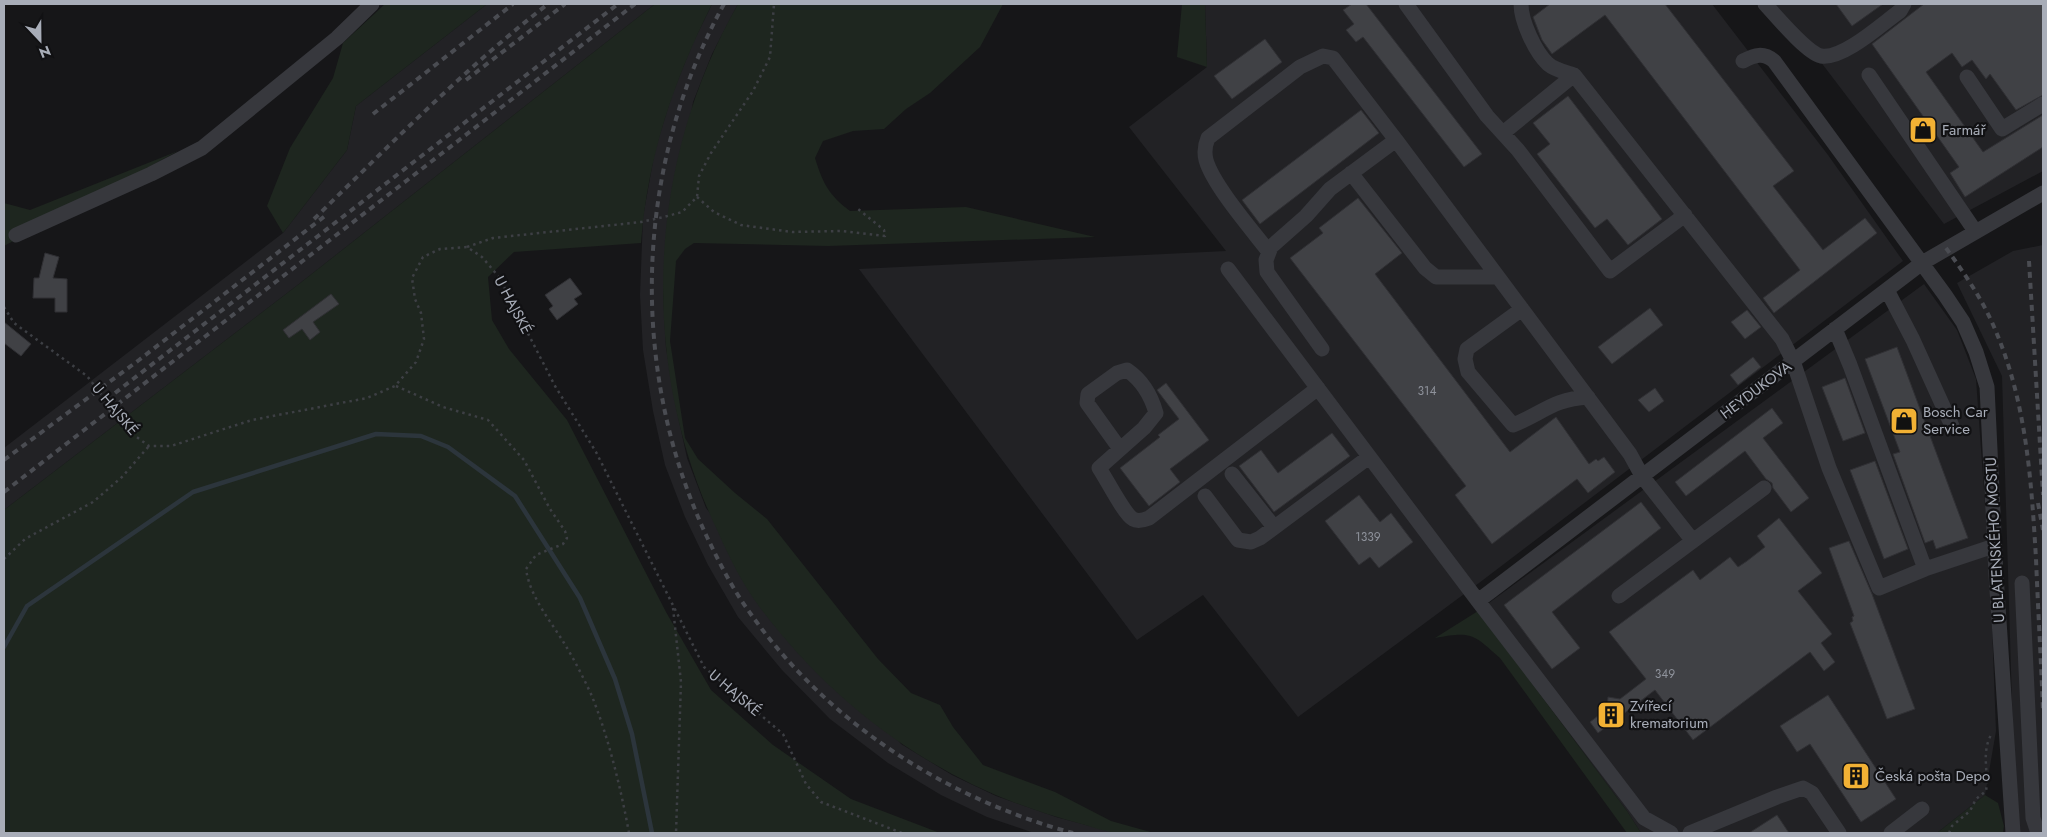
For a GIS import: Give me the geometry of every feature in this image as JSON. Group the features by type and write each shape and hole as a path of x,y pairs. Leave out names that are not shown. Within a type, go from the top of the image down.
{"street":[{"path":"16,235 151,174 202,148 337,38 372,4"},
{"path":"1406,4 1487,116 1518,150 1610,271 1685,215"},
{"path":"1521,4 1521,14 1533,42 1548,64 1574,75 1782,339 1793,361 1829,468 1879,588 1925,569 1994,546"},
{"path":"1765,4 1798,40 1820,56 1833,55 1849,48 1900,11 1904,4"},
{"name":"U BLATENSKÉHO MOSTU","path":"1743,60 1761,54 1769,56 1774,61 1963,322 1976,352 1987,387 1994,546 2013,833"},
{"path":"1269,252 1213,177 1206,159 1205,145 1208,138 1300,68 1323,56 1333,58 1522,308 1630,454 1642,476 1693,541"},
{"path":"1503,133 1574,75"},
{"path":"1869,75 1975,231"},
{"path":"1966,77 2002,129 2043,104"},
{"path":"1322,349 1267,272 1266,260 1271,247 1306,216 1330,189 1396,140"},
{"path":"1351,173 1425,268 1436,277 1498,276"},
{"name":"HEYDUKOVA","path":"1478,601 1922,263 2043,193"},
{"path":"1228,269 1644,818 1671,833"},
{"path":"1886,290 1913,340 1952,426"},
{"path":"1522,308 1467,349 1465,358 1468,372 1513,425 1553,404 1573,398 1588,397"},
{"path":"1835,329 1925,569"},
{"path":"1120,449 1087,403 1088,394 1117,372 1127,370 1138,377 1152,397 1156,414 1144,428 1099,468 1124,510 1133,520 1142,521 1149,518 1318,388"},
{"path":"1205,496 1238,540 1251,542 1369,456"},
{"path":"1232,474 1274,527"},
{"path":"1619,596 1764,488"},
{"path":"2022,583 2033,818 2038,833"},
{"path":"1690,833 1777,796 1803,788 1812,793 1838,833"},
{"path":"1891,833 1922,809"}],"path":[{"path":"467,247 493,238 641,222 682,212 697,198 699,176 711,153 753,91 770,57 774,4"},
{"path":"697,198 714,212 741,225 792,232 841,230 884,236 884,230 858,209"},
{"name":"U HAJSKÉ","path":"4,307 14,323 87,376 131,433 149,446 171,446 252,420 367,398 395,386 416,362 424,340 421,313 415,298 412,278 423,257 440,249 467,247 482,257 500,276 555,386 596,452 704,668 783,734 806,784 821,802 902,833"},
{"path":"395,386 443,407 488,420 524,460 550,509 565,531 567,538 563,544 536,555 526,569 528,581 542,610 565,644 590,694 624,806 629,833"},
{"path":"4,559 25,539 93,502 122,477 149,446"},
{"path":"673,606 681,682 676,833"},
{"path":"1949,833 1952,826 1970,811 1976,799 1986,791 1987,745 1993,727"}],"shaded area":[{"path":"385,4 487,4 356,106 347,150 283,233 267,206 290,148 333,78 343,43"},
{"path":"487,4 655,4 299,284 4,510 4,448 283,233 347,150 356,106"},
{"path":"655,4 712,4 685,62 664,120 644,211 641,243 514,252 488,277 492,320 509,349 567,420 666,612 711,690 773,745 851,799 940,833 4,833 4,510 299,284"},
{"path":"712,4 738,4 712,54 693,102 663,294 666,348 676,407 687,458 706,508 901,744 952,775 996,796 1056,817 1117,833 1034,833 987,817 941,795 888,763 830,719 782,670 738,617 708,565 685,517 665,465 653,411 643,350 640,295 643,217 655,150 672,95 692,45"},
{"path":"738,4 1003,4 980,47 930,93 906,109 884,129 853,131 823,141 815,158 821,175 832,194 850,211 966,207 1095,237 828,246 694,243 685,249 676,261 670,341 685,438 698,459 767,519 878,659 911,693 940,705 953,727 983,765 1055,792 1111,821 1154,833 1115,833 1039,811 965,781 904,745 881,729 836,692 795,650 758,605 731,560 692,468 674,402 665,334 664,266 670,198 685,131 707,66"},
{"path":"1182,4 1205,4 1207,67 1177,57"},
{"path":"1205,4 1712,4 1828,155 1903,261 1479,583 1298,717 1203,595 1137,640 859,269 1226,251 1129,127 1207,67"},
{"path":"1770,4 2043,4 2043,171 1944,224 1817,57"},
{"path":"178,151 4,246 4,203 30,210"},
{"path":"2043,245 2043,833 2016,833 2002,376 1957,283 2013,251"},
{"path":"1924,284 1957,330 1976,379 1990,575 1996,731 1985,795 1937,833 1641,833 1627,811 1478,611"},
{"path":"1478,611 1627,811 1641,833 1627,833 1500,658 1471,636 1457,635 1435,638"},
{"path":"1985,795 1998,803 2004,826 2003,833 1937,833"}],"building":[{"path":"1352,4 1366,4 1482,154 1464,167 1363,37 1356,42 1346,30 1354,24 1343,10"},
{"path":"1550,4 1665,4 1794,171 1773,186 1823,250 1865,218 1877,233 1774,313 1763,298 1800,270 1605,15 1552,54 1542,40 1533,17"},
{"path":"1836,4 1883,4 1852,26"},
{"path":"1924,4 2043,4 2043,95 2016,110 1990,74 1986,79 1972,60 1962,67 1952,53 1926,72 1983,152 2043,115 2043,147 1965,197 1950,173 1959,167 1872,44"},
{"path":"1265,39 1282,62 1232,99 1214,76"},
{"path":"1568,96 1662,219 1628,245 1607,219 1595,228 1537,154 1550,144 1533,123"},
{"path":"1361,110 1379,133 1260,224 1242,200"},
{"path":"1358,198 1402,253 1375,274 1510,452 1556,417 1589,464 1596,459 1598,461 1604,457 1615,472 1588,493 1577,479 1492,544 1455,495 1466,486 1290,258 1323,233 1319,228"},
{"path":"45,253 59,257 53,278 67,279 67,312 55,312 55,298 33,298 34,278 39,278"},
{"path":"570,278 582,294 574,299 578,304 557,320 549,309 553,306 545,295"},
{"path":"331,294 339,304 313,322 320,332 310,340 302,329 289,338 283,330"},
{"path":"1650,308 1663,325 1612,364 1598,347"},
{"path":"1747,310 1761,327 1745,339 1731,322"},
{"path":"4,322 31,344 21,356 4,343"},
{"path":"1897,347 1968,538 1936,549 1933,540 1925,543 1893,454 1900,452 1865,359"},
{"path":"1753,357 1761,367 1738,385 1730,375"},
{"path":"1845,378 1865,433 1843,441 1822,387"},
{"path":"1166,383 1209,440 1170,469 1180,482 1149,506 1120,468 1160,437 1158,435 1179,419 1157,390"},
{"path":"1655,388 1664,401 1649,412 1638,400"},
{"path":"1772,408 1783,423 1763,438 1809,498 1791,512 1773,488 1772,483 1766,479 1745,451 1686,496 1675,482"},
{"path":"1332,433 1350,456 1274,512 1239,466 1261,450 1278,473"},
{"path":"1875,461 1908,549 1884,559 1850,470"},
{"path":"1359,495 1380,522 1391,513 1413,542 1379,568 1370,557 1359,565 1325,521"},
{"path":"1641,502 1661,528 1552,612 1580,648 1552,669 1504,605"},
{"path":"1779,518 1822,573 1798,591 1832,634 1821,643 1835,662 1824,671 1810,652 1693,740 1655,690 1598,733 1590,722 1607,709 1608,697 1620,699 1646,679 1609,632 1693,570 1700,580 1730,557 1738,567 1747,561 1765,547 1757,536"},
{"path":"1849,541 1872,594 1915,709 1887,719 1850,623 1853,621 1852,617 1854,616 1829,548"},
{"name":"Česká pošta Depo","path":"1828,695 1896,799 1861,822 1810,744 1797,752 1780,726"},
{"path":"1777,815 1789,833 1749,833"}],"waterway":[{"path":"4,647 27,606 193,492 376,434 421,436 448,447 515,496 580,598 615,679 632,734 652,833"}],"railway":[{"path":"373,114 513,4"},
{"path":"314,219 457,81 548,4"},
{"path":"466,80 565,4"},
{"path":"115,393 618,4"},
{"path":"4,492 635,4"},
{"path":"724,4 694,67 672,132 658,200 652,269 654,338 664,406 681,473 707,537 737,593 779,650 813,687 851,720 891,750 934,776 979,799 1025,818 1073,833"},
{"path":"4,460 139,360 325,216"},
{"path":"1946,248 1970,282 1990,318 2012,376 2019,406 2025,436 2032,497 2043,710"},
{"path":"2029,261 2043,495"},
{"path":"2038,503 2043,530"}],"place":[{"name":"Farmář","path":"1923,130"},
{"name":"Bosch Car Service","path":"1904,421"},
{"name":"Zvířecí krematorium","path":"1611,715"},
{"name":"Česká pošta Depo","path":"1856,776"}]}
